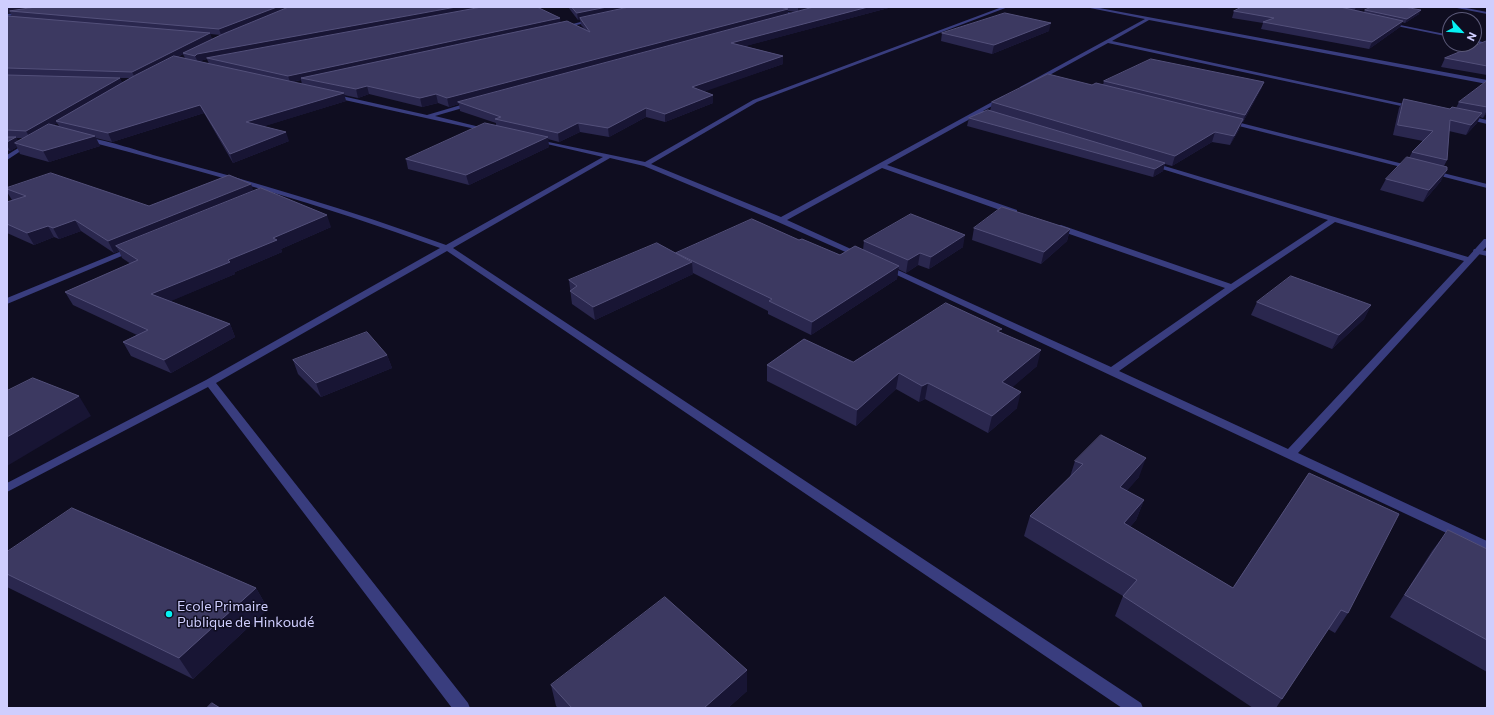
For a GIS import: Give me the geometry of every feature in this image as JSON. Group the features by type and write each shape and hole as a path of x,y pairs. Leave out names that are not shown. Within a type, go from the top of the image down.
{"street":[{"path":"754,7 800,15"},
{"path":"646,164 755,101 1006,7"},
{"path":"1087,7 1487,82"},
{"path":"1454,7 1487,13"},
{"path":"7,15 28,12"},
{"path":"786,19 808,13"},
{"path":"1018,90 1148,18"},
{"path":"7,19 15,19"},
{"path":"559,27 598,19"},
{"path":"1382,22 1442,34"},
{"path":"1106,41 1425,109"},
{"path":"1044,76 1052,78"},
{"path":"327,94 496,131"},
{"path":"781,220 1011,94"},
{"path":"427,116 474,104"},
{"path":"978,112 1001,118"},
{"path":"1456,115 1487,122"},
{"path":"1220,120 1418,169"},
{"path":"75,136 167,159 276,191 387,225 447,248 1135,708"},
{"path":"526,138 646,164 781,220 1487,546"},
{"path":"7,158 34,140 19,142"},
{"path":"7,488 210,382 609,156"},
{"path":"1145,162 1469,260"},
{"path":"881,166 1022,215"},
{"path":"1426,171 1487,186"},
{"path":"262,197 276,191"},
{"path":"1111,372 1232,287 1334,219"},
{"path":"1052,225 1232,287"},
{"path":"1290,454 1469,260 1482,253 1487,241"},
{"path":"7,301 138,248"},
{"path":"210,382 462,708"}],"building":[{"path":"36,7 277,7 219,29 10,11"},
{"path":"289,7 456,7 197,54 195,56 183,53 223,34"},
{"path":"482,7 537,7 560,18 288,76 207,58"},
{"path":"572,7 607,7 577,13"},
{"path":"629,7 780,7 788,9 447,98 436,94 420,98 367,86 356,89 301,78 567,21 590,32 580,18"},
{"path":"814,7 868,7 731,43 783,56 692,87 713,95 665,114 646,108 608,128 578,123 558,133 495,119 501,117 458,102"},
{"path":"1242,7 1340,7 1403,21 1372,42 1263,22 1274,18 1234,11"},
{"path":"1372,7 1404,7 1421,10 1407,19 1365,10"},
{"path":"1005,13 1051,23 994,45 942,33"},
{"path":"7,16 210,33 132,72 7,68"},
{"path":"1487,41 1487,66 1445,58 1460,52 1482,52 1482,43"},
{"path":"174,56 344,93 246,122 286,132 230,154 200,105 108,133 56,121 134,76"},
{"path":"1151,59 1264,82 1245,115 1104,81"},
{"path":"1048,74 1092,85 1096,83 1243,119 1234,136 1215,132 1175,156 992,102"},
{"path":"7,75 120,78 26,131 7,130"},
{"path":"1487,81 1487,107 1459,102"},
{"path":"1404,99 1450,109 1452,107 1482,113 1471,125 1450,120 1447,160 1412,152 1433,131 1398,125"},
{"path":"988,110 1165,163 1155,169 969,118"},
{"path":"485,123 548,137 466,175 406,159"},
{"path":"49,124 95,136 43,151 15,143"},
{"path":"7,137 16,137 7,142"},
{"path":"1407,157 1447,167 1447,170 1429,190 1386,179"},
{"path":"51,173 149,206 229,175 251,184 108,241 75,220 53,228 48,226 27,233 7,224 7,202 26,196 7,188"},
{"path":"261,188 327,215 273,238 277,240 228,260 230,262 151,294 230,324 164,360 123,342 148,330 65,292 138,260 116,246"},
{"path":"1002,207 1070,229 1044,252 974,228"},
{"path":"911,214 965,235 931,257 920,253 908,260 864,241"},
{"path":"752,219 799,240 802,239 840,255 855,246 899,266 812,322 769,301 772,299 676,253"},
{"path":"657,243 692,262 593,307 570,291 577,286 569,280"},
{"path":"1291,276 1371,305 1339,335 1257,302"},
{"path":"946,303 1002,329 997,331 1041,350 1002,382 1021,392 992,416 928,383 922,386 899,373 857,410 767,365 804,339 853,362"},
{"path":"367,332 387,355 316,383 293,360"},
{"path":"33,378 79,396 7,437 7,391"},
{"path":"1101,435 1146,458 1120,487 1144,500 1124,523 1233,588 1309,473 1399,514 1348,613 1341,610 1282,699 1123,596 1137,580 1030,516 1083,464 1075,461"},
{"path":"72,508 256,588 179,658 7,574 7,552"},
{"path":"1448,530 1487,549 1487,640 1405,595"},
{"path":"665,597 747,670 704,708 572,708 551,685"},
{"path":"212,703 220,708 207,708"}],"place":[{"name":"Ecole Primaire Publique de Hinkoudé","path":"169,614"}]}
